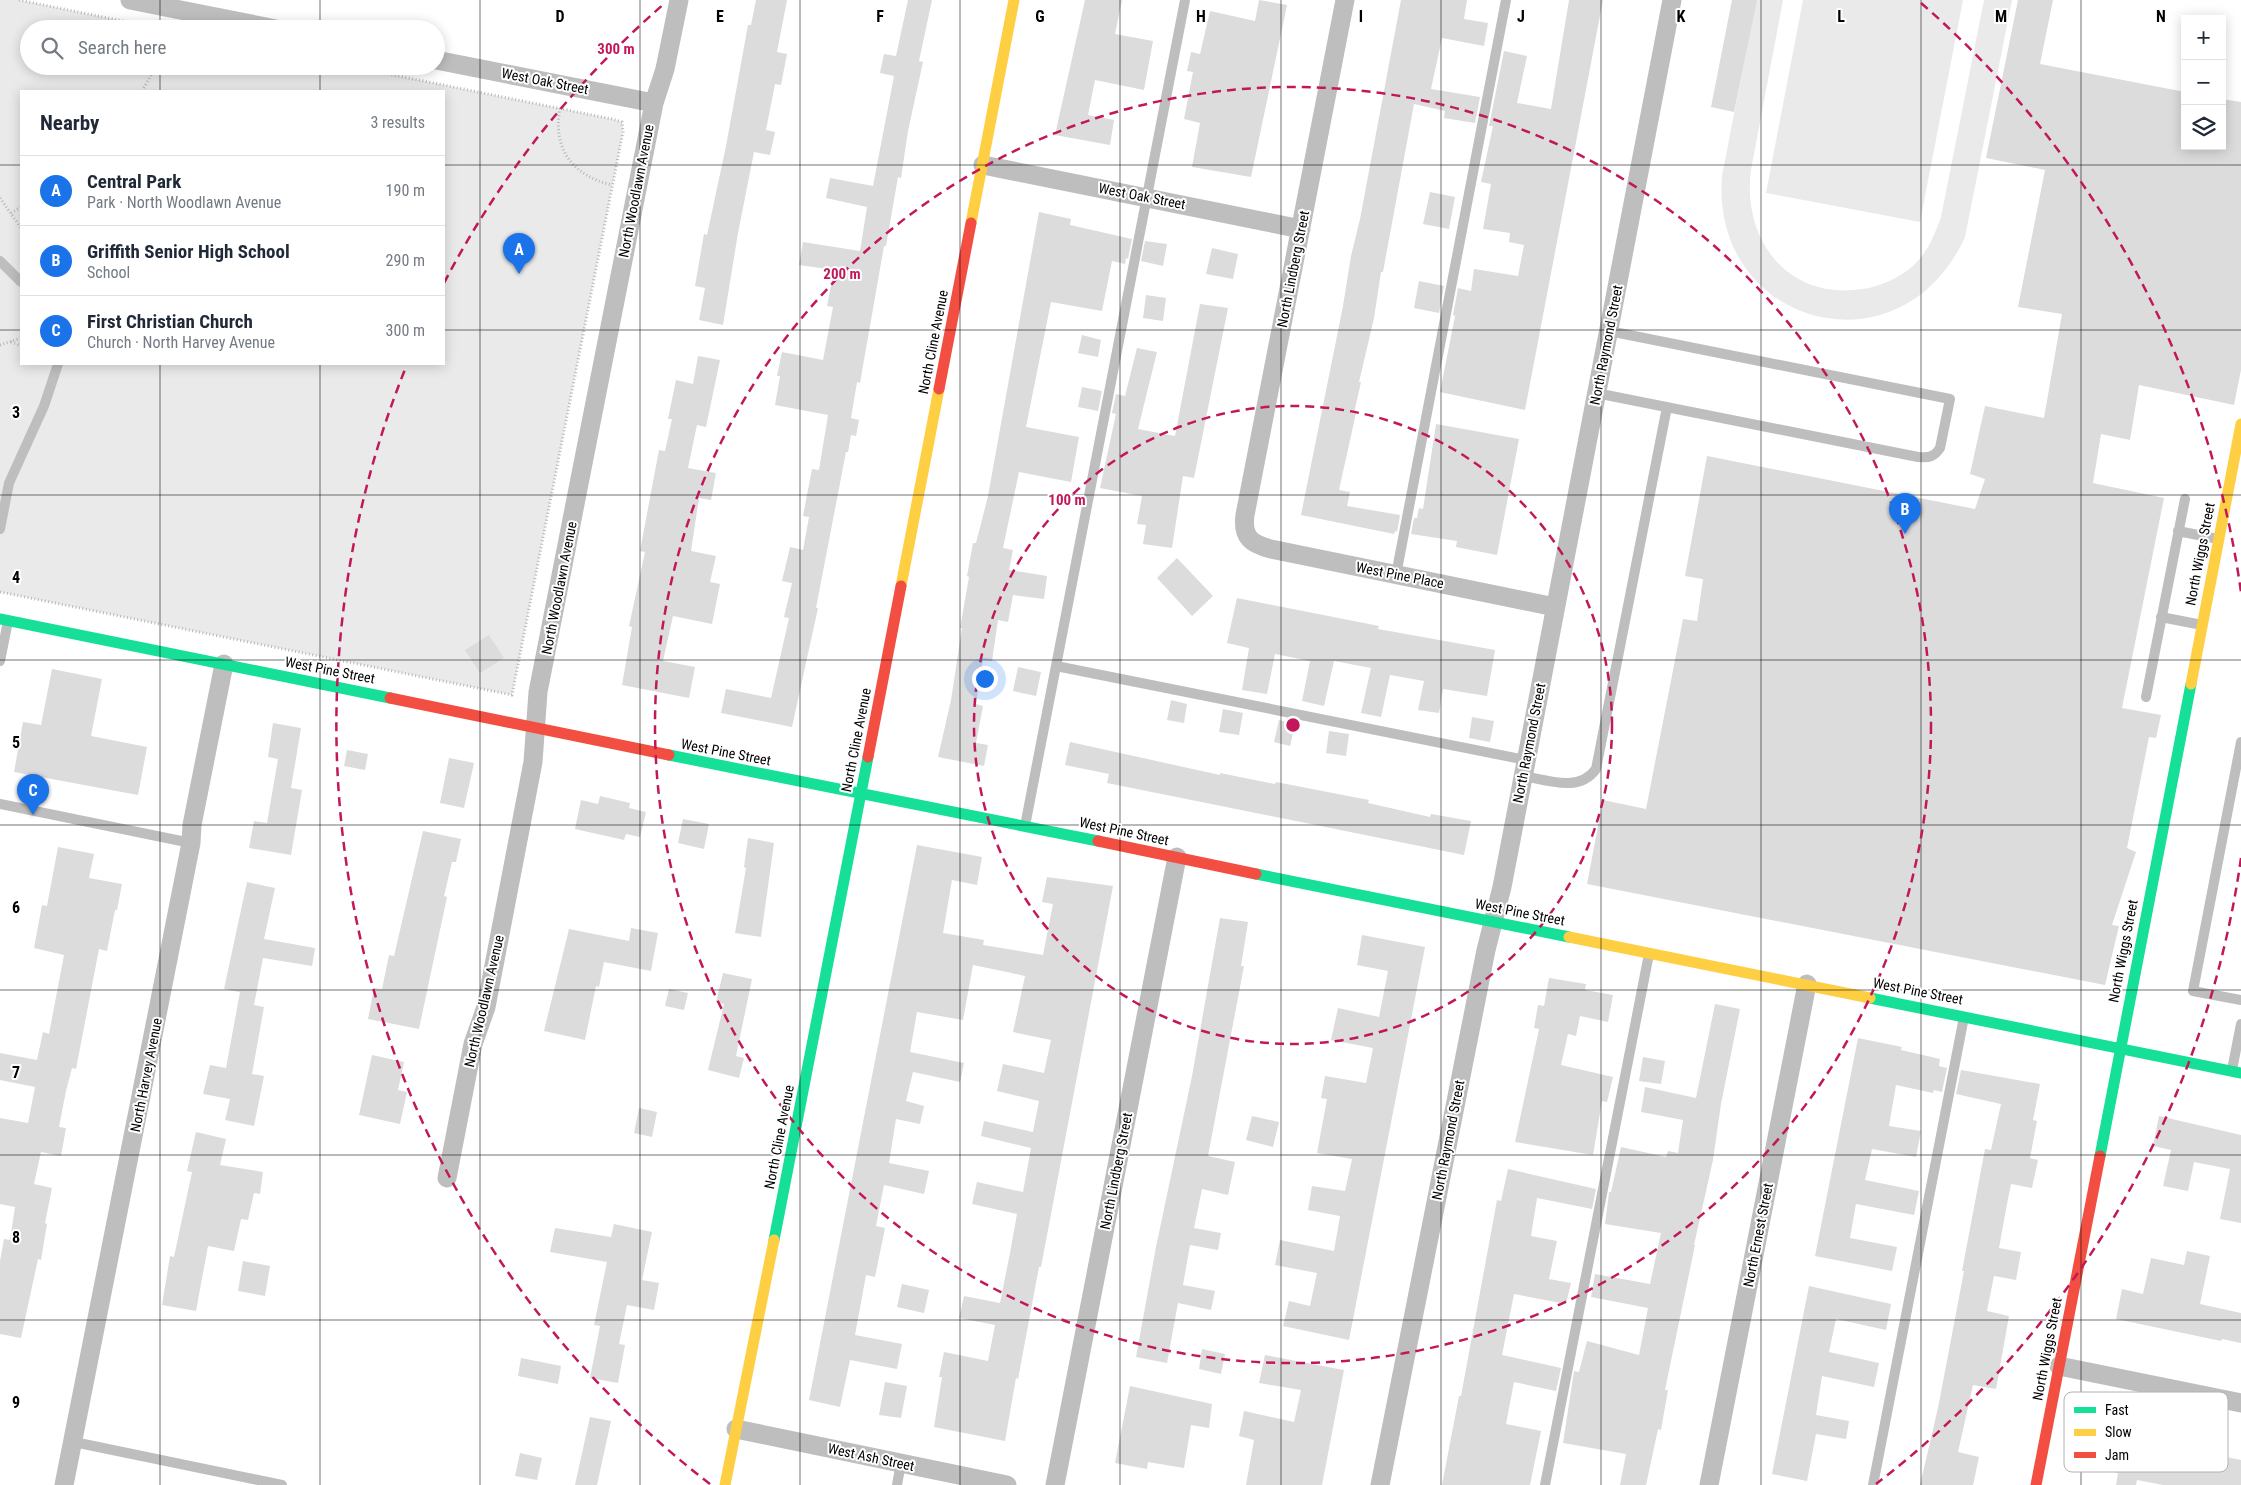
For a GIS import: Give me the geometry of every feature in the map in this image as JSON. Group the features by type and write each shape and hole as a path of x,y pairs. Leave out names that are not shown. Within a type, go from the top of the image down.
{"street":[{"path":"130,0 231,20"},
{"name":"North Woodlawn Avenue","path":"447,1178 473,1044 486,1007 490,987 533,762 538,692 654,103 665,68 679,0"},
{"name":"North Cline Avenue","path":"725,1485 1014,0"},
{"name":"North Lindberg Street","path":"1247,537 1245,515 1345,0"},
{"name":"North Raymond Street","path":"1380,1485 1486,950 1525,768 1672,0"},
{"name":"West Oak Street","path":"445,62 654,103"},
{"name":"West Oak Street","path":"983,165 1301,228"},
{"name":"North Wiggs Street","path":"2036,1485 2218,539 2229,506 2241,424"},
{"name":"West Pine Place","path":"1247,537 1252,542 1271,549 1555,607"},
{"name":"West Pine Street","path":"4,620 2236,1072"},
{"name":"North Harvey Avenue","path":"64,1485 191,842 192,825 224,664"},
{"name":"North Lindberg Street","path":"1055,1485 1177,857"},
{"name":"North Ernest Street","path":"1709,1485 1807,984"},
{"path":"2059,1366 2187,1392"},
{"path":"2228,1400 2241,1403"},
{"name":"West Ash Street","path":"736,1429 1007,1485"}],"lane":[{"path":"1025,826 1185,0"},
{"path":"1396,575 1506,0"},
{"path":"0,261 20,281"},
{"path":"1596,393 1928,458 1936,454 1940,448 1950,399 1608,331"},
{"path":"0,529 9,483 44,406 58,365"},
{"path":"1056,666 1525,768 1560,783 1576,783 1591,776 1596,769 1667,407"},
{"path":"2146,697 2184,499"},
{"path":"2178,531 2218,539"},
{"path":"2161,618 2202,625"},
{"path":"0,661 4,620"},
{"path":"2241,742 2193,991 2241,1000"},
{"path":"0,804 191,842"},
{"path":"1545,1485 1649,953"},
{"path":"1873,1485 1964,1016"},
{"path":"2236,1072 2241,1024"},
{"path":"74,1442 282,1485"},
{"path":"897,1485 901,1463"}],"path":[{"path":"18,0 118,20"},
{"path":"143,90 151,75"},
{"path":"0,592 512,696 623,132 622,122 394,75"},
{"path":"560,108 557,128 567,156 582,173 600,182 612,185"},
{"path":"0,198 20,226"},
{"path":"12,213 20,208"},
{"path":"0,345 20,338"},
{"path":"10,341 20,346"}],"shaded area":[{"path":"0,0 19,0 118,20 20,20 20,75 394,75 622,122 623,132 512,695 0,592"},
{"path":"1756,0 1783,0 1751,170 1750,194 1753,217 1761,238 1772,257 1788,272 1806,283 1828,289 1853,290 1870,288 1902,274 1920,259 1931,242 1941,217 1984,0 2012,0 1965,237 1936,281 1898,308 1857,319 1815,316 1777,298 1746,269 1726,227 1722,176"},
{"path":"1803,0 1963,0 1920,222 1766,193"}],"building":[{"path":"756,0 787,0 777,52 787,54 781,85 775,84 766,130 775,132 770,155 754,152 723,325 699,320 705,288 695,286 704,234 707,235 726,146 748,25 751,25"},
{"path":"908,0 932,0 919,61 923,62 908,131 901,178 898,177 886,246 884,246 860,383 857,382 851,418 859,420 856,436 851,435 848,452 846,452 816,608 818,608 792,727 721,713 726,689 771,698 789,618 784,617 792,583 782,581 790,547 803,550 809,517 803,516 812,469 819,470 828,415 775,405 780,376 777,376 782,352 823,360 833,307 827,306 834,270 799,265 803,242 860,251 867,207 826,198 830,178 873,186 894,76 880,73 884,54 896,56"},
{"path":"1085,0 1122,0 1115,34 1153,41 1144,90 1095,80 1088,115 1114,120 1110,145 1055,135"},
{"path":"1259,0 1287,5 1251,177 1192,167 1200,123 1184,119 1193,72 1187,71 1191,52 1200,54 1210,11 1255,21"},
{"path":"1401,0 1467,0 1464,19 1488,23 1484,46 1442,38 1431,89 1480,97 1475,123 1444,118 1445,111 1414,104 1383,272 1381,272 1374,318 1359,382 1361,382 1354,413 1356,413 1339,490 1350,492 1347,506 1400,515 1397,532 1395,531 1394,534 1301,515"},
{"path":"1569,0 1603,0 1525,410 1440,392 1455,316 1453,315 1458,288 1471,291 1474,269 1518,276 1524,245 1509,242 1510,233 1483,229 1491,184 1481,182 1493,126 1489,126 1504,51 1527,56 1517,103 1551,109"},
{"path":"1732,0 1757,0 1734,112 1711,107"},
{"path":"2018,0 2053,0 2040,64 2181,91 2181,150 2226,150 2226,100 2241,102 2241,370 2234,405 2139,385 2130,440 2101,434 2093,483 2164,498 2122,708 2161,715 2156,738 2149,737 2127,848 2136,852 2112,925 2119,926 2105,985 1587,884 1603,800 1646,809 1683,619 1697,621 1703,579 1685,576 1707,456 1975,509 1985,479 1970,474 1985,406 2044,418 2062,314 2018,307 2045,170 1986,158"},
{"path":"1430,192 1455,197 1449,229 1423,224"},
{"path":"1039,212 1071,219 1070,225 1132,239 1128,259 1126,258 1125,264 1112,261 1102,311 1051,302 1026,427 1079,437 1071,482 1019,472 1003,548 1013,550 1009,570 1047,576 1044,599 1013,595 1008,622 998,620 992,661 983,660 976,704 983,706 976,743 988,745 984,766 938,757 951,700 973,543 976,543 988,496"},
{"path":"1145,241 1167,244 1163,266 1141,261"},
{"path":"1212,248 1238,254 1233,279 1206,274"},
{"path":"1419,281 1444,286 1439,313 1414,308"},
{"path":"1146,295 1166,298 1163,321 1143,318"},
{"path":"1200,304 1228,308 1194,478 1183,476 1172,548 1143,544 1146,525 1137,524 1142,496 1100,488 1116,414 1112,413 1116,394 1125,396 1137,348 1157,352 1138,429 1175,436"},
{"path":"1082,335 1101,340 1098,357 1078,353"},
{"path":"698,356 720,360 706,427 697,425 688,468 716,473 711,500 699,498 691,551 716,556 710,582 720,584 712,624 673,616 663,661 695,667 689,698 622,685 632,627 629,626 645,552 640,551 659,450 665,451 672,419 668,419 676,380 693,384"},
{"path":"1082,387 1102,391 1098,411 1078,407"},
{"path":"1436,424 1519,439 1497,555 1456,547 1457,541 1411,534 1414,518 1417,518 1419,508 1423,509"},
{"path":"1177,558 1213,596 1192,616 1157,578"},
{"path":"1237,598 1379,626 1378,629 1495,650 1487,696 1443,689 1439,713 1418,710 1424,681 1390,675 1381,717 1361,713 1371,668 1334,661 1324,706 1302,701 1310,661 1275,654 1267,694 1242,690 1249,648 1227,643"},
{"path":"489,635 504,658 480,673 465,650"},
{"path":"1018,667 1041,672 1036,696 1013,691"},
{"path":"52,669 102,679 91,736 147,747 138,795 14,772 23,722 41,725"},
{"path":"1171,700 1187,704 1184,723 1167,720"},
{"path":"1223,709 1243,713 1239,735 1219,732"},
{"path":"1472,717 1494,721 1490,742 1469,738"},
{"path":"1279,720 1295,724 1290,746 1274,742"},
{"path":"273,723 301,728 291,788 302,790 291,855 249,848 254,821 267,823 278,759 268,757"},
{"path":"1329,731 1349,734 1346,756 1326,753"},
{"path":"1070,742 1220,775 1220,773 1275,784 1276,782 1369,800 1368,803 1430,817 1431,814 1471,821 1464,855 1107,783 1109,774 1065,765"},
{"path":"347,750 368,754 365,770 344,766"},
{"path":"449,758 474,763 464,808 440,803"},
{"path":"600,796 630,803 629,808 646,812 640,837 626,834 624,840 575,829 581,800 598,804"},
{"path":"683,819 709,824 704,849 678,843"},
{"path":"423,831 461,839 456,862 452,862 444,896 447,897 419,1029 368,1019 374,988 382,989 389,955 394,956"},
{"path":"748,838 774,843 761,937 735,933 746,868 744,867"},
{"path":"917,845 982,857 977,885 952,880 943,933 984,940 983,945 1043,955 1053,904 1042,902 1047,877 1113,886 1041,1267 1039,1267 1018,1379 1016,1378 1005,1441 934,1427 942,1377 939,1377 944,1352 988,1361 995,1325 959,1318 964,1296 1000,1303 1017,1214 972,1204 977,1182 1023,1192 1031,1148 981,1136 984,1121 1033,1132 1039,1101 997,1091 1003,1064 1044,1073 1051,1040 1013,1032 1025,976 1007,972 973,965 963,1020 917,1012 910,1052 964,1063 960,1082 913,1072 906,1101 924,1106 920,1124 896,1119 889,1163 929,1171 924,1194 884,1185 876,1226 885,1228 875,1277 866,1275 855,1335 902,1344 897,1369 850,1360 840,1407 809,1400"},
{"path":"58,847 94,854 89,878 122,884 107,951 99,949 76,1069 72,1068 66,1091 59,1127 66,1128 61,1156 41,1152 34,1184 52,1188 45,1223 47,1224 41,1260 38,1259 21,1338 0,1334 0,1261 4,1239 10,1240 15,1207 0,1204 0,1118 28,1123 35,1087 0,1080 0,1053 37,1060 43,1032 49,1034 64,955 34,948 42,905 47,906"},
{"path":"247,882 275,888 264,939 315,948 312,966 263,958 254,1005 264,1007 252,1074 264,1076 254,1126 225,1120 230,1099 203,1094 210,1065 226,1068 240,992 224,989"},
{"path":"1220,918 1248,922 1241,966 1244,966 1208,1156 1235,1162 1228,1195 1202,1189 1194,1228 1221,1233 1218,1250 1190,1245 1183,1285 1215,1291 1211,1310 1178,1303 1167,1363 1136,1357 1156,1247 1192,1076"},
{"path":"631,928 658,933 651,971 604,962 599,987 596,986 585,1040 544,1031 569,929 629,941"},
{"path":"1362,935 1425,947 1349,1340 1283,1326 1289,1301 1310,1306 1317,1273 1275,1265 1280,1240 1334,1251 1340,1216 1308,1210 1312,1186 1345,1191 1352,1159 1317,1153 1327,1099 1321,1098 1325,1076 1366,1083 1373,1048 1331,1040 1338,1008 1379,1017 1388,971 1357,965"},
{"path":"723,973 752,979 736,1056 744,1058 739,1078 708,1070 724,1004 716,1002"},
{"path":"1549,978 1586,984 1585,990 1613,995 1608,1022 1580,1016 1576,1036 1568,1034 1561,1065 1613,1077 1607,1102 1602,1101 1593,1155 1515,1142 1539,1029 1534,1028 1538,1005 1544,1006"},
{"path":"669,989 688,993 684,1010 665,1006"},
{"path":"1715,1004 1740,1009 1721,1104 1713,1160 1665,1390 1668,1390 1661,1430 1658,1429 1646,1485 1620,1485 1626,1454 1563,1443 1574,1371 1579,1372 1587,1341 1639,1355 1648,1308 1591,1297 1595,1274 1650,1284 1661,1233 1605,1224 1609,1192 1611,1192 1621,1147 1666,1157 1668,1151 1678,1153 1683,1120 1641,1112 1645,1087 1696,1098"},
{"path":"1858,1038 1902,1047 1901,1050 1940,1059 1939,1066 1947,1068 1942,1092 1934,1090 1933,1093 1896,1085 1889,1126 1921,1131 1916,1157 1872,1149 1865,1180 1919,1191 1914,1215 1856,1204 1850,1238 1897,1247 1892,1271 1815,1256"},
{"path":"372,1055 404,1062 398,1090 407,1092 400,1124 359,1115"},
{"path":"1643,1057 1665,1061 1661,1084 1639,1081"},
{"path":"1961,1070 2040,1084 2033,1120 2037,1121 2030,1158 2038,1160 2032,1188 2011,1184 2007,1204 1999,1248 2021,1252 2016,1280 1994,1276 1987,1311 2009,1316 1996,1389 1973,1385 1958,1452 1979,1457 1973,1485 1920,1485 1938,1408 1985,1149 1991,1150 2001,1104 1956,1094"},
{"path":"639,1108 657,1112 652,1137 634,1133"},
{"path":"1252,1116 1279,1122 1273,1147 1246,1140"},
{"path":"2159,1116 2241,1135 2241,1223 2220,1219 2230,1169 2194,1162 2188,1191 2163,1186 2171,1150 2153,1146"},
{"path":"196,1132 226,1139 220,1165 263,1172 260,1194 254,1193 248,1220 241,1219 234,1251 208,1246 196,1311 162,1305 170,1256 174,1257 192,1172 187,1171"},
{"path":"1508,1169 1596,1189 1592,1209 1537,1198 1531,1236 1557,1241 1549,1279 1571,1283 1566,1304 1514,1294 1502,1355 1561,1368 1556,1391 1514,1382 1506,1424 1541,1431 1530,1485 1442,1485 1459,1396 1461,1396 1497,1200 1501,1201"},
{"path":"614,1224 652,1232 642,1280 659,1283 654,1310 627,1305 619,1344 625,1345 618,1383 590,1378 600,1326 594,1325 607,1262 550,1252 555,1228 611,1237"},
{"path":"2187,1251 2210,1256 2200,1304 2241,1313 2241,1343 2222,1339 2221,1341 2116,1319 2122,1289 2143,1294 2151,1258 2184,1265"},
{"path":"243,1261 270,1266 265,1296 238,1291"},
{"path":"902,1284 929,1290 924,1313 897,1307"},
{"path":"1809,1286 1891,1304 1886,1330 1836,1319 1829,1352 1879,1363 1874,1387 1822,1376 1816,1415 1849,1421 1846,1439 1816,1434 1807,1481 1772,1474"},
{"path":"1202,1349 1225,1354 1221,1374 1199,1369"},
{"path":"1265,1355 1344,1370 1322,1485 1246,1485 1254,1440 1239,1436 1244,1411 1294,1422 1301,1390 1259,1383"},
{"path":"521,1358 561,1366 558,1384 518,1376"},
{"path":"885,1382 907,1386 901,1418 879,1415"},
{"path":"1130,1386 1212,1404 1209,1428 1191,1425 1184,1468 1148,1462 1147,1469 1115,1463"},
{"path":"590,1417 611,1421 597,1485 575,1485"},
{"path":"520,1453 542,1458 537,1480 515,1476"},
{"path":"2228,1457 2241,1460 2241,1485 2163,1485 2137,1480 2136,1485 2116,1485 2118,1473 2113,1472 2228,1472"}],"traffic: fast":[{"path":"0,619 390,698"},
{"path":"2100,1156 2191,684"},
{"path":"669,755 1098,841"},
{"path":"774,1240 868,757"},
{"path":"1256,874 1569,937"},
{"path":"1870,998 2241,1073"}],"traffic: slow":[{"path":"971,223 1014,0"},
{"path":"901,586 939,389"},
{"path":"2191,684 2241,424"},
{"path":"1569,937 1870,998"},
{"path":"725,1485 774,1240"}],"traffic: jam":[{"path":"939,389 971,223"},
{"path":"868,757 901,586"},
{"path":"390,698 669,755"},
{"path":"1098,841 1256,874"},
{"path":"2036,1485 2100,1156"}],"place":[{"name":"Central Park","path":"519,274"},
{"name":"Griffith Senior High School","path":"1905,534"},
{"name":"First Christian Church","path":"33,815"}]}
